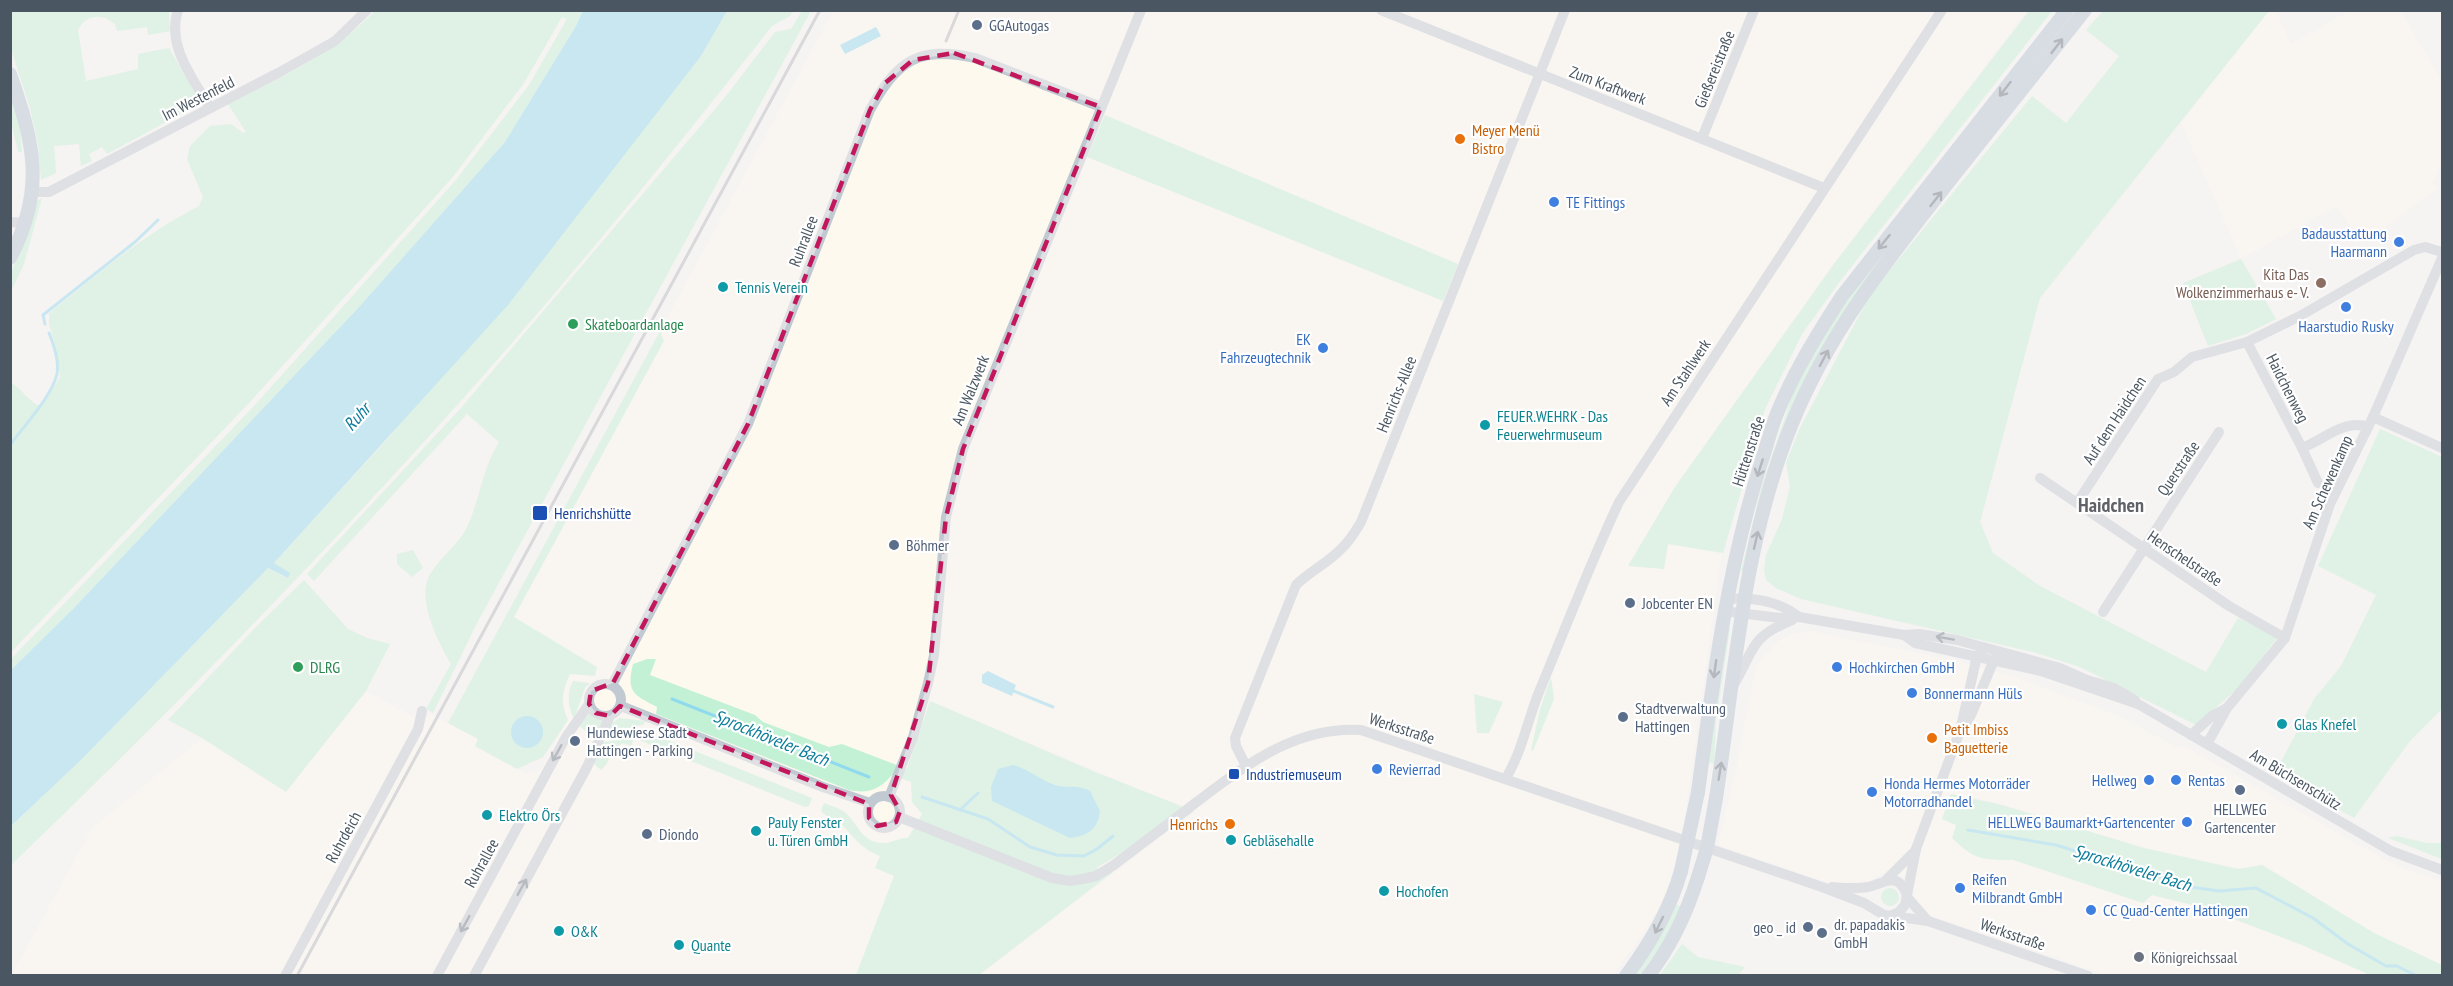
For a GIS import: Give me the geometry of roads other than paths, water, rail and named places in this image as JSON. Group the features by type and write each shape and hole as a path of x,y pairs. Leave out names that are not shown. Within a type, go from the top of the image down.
{"main road":[{"name":"Hüttenstraße","path":"1626,975 1652,940 1674,893 1681,871 1698,792 1726,605 1748,503 1778,412 1816,335 1871,258 2067,10"},
{"name":"Hüttenstraße","path":"1648,975 1667,949 1675,933 1707,848 1742,613 1755,542 1770,485 1791,426 1838,333 1882,266 2085,10"},
{"path":"10,74 31,137 33,163 32,192 25,223 10,258"}],"street":[{"path":"177,10 174,29 177,48 210,108"},
{"name":"Im Westenfeld","path":"32,192 49,192 261,83 334,40 367,10"},
{"name":"Am Walzwerk","path":"889,797 913,737 934,655 946,517 963,448 1141,10"},
{"name":"Zum Kraftwerk","path":"1381,10 1824,188"},
{"name":"Henrichs-Allee","path":"1246,766 1236,746 1235,738 1296,585 1308,572 1339,551 1350,539 1360,522 1565,10"},
{"name":"Gießereistraße","path":"1702,138 1754,10"},
{"name":"Am Stahlwerk","path":"1506,778 1515,762 1530,716 1563,632 1619,502 1942,10"},
{"name":"Ruhrallee","path":"437,975 566,737 589,704 591,692 601,684 612,685 714,492 748,424 870,110 885,83 913,60 926,55 954,53 975,58 1101,107"},
{"path":"10,222 25,223"},
{"name":"Auf dem Haidchen","path":"2077,503 2158,379 2174,372 2192,357 2247,342 2300,316 2414,250 2425,247 2442,252"},
{"name":"Am Schewenkamp","path":"2207,744 2227,708 2285,638 2330,504 2371,422 2442,258"},
{"name":"Haidchenweg","path":"2247,342 2318,483"},
{"path":"2371,422 2442,448"},
{"name":"Haidchenweg","path":"2302,448 2349,425 2371,422"},
{"name":"Querstraße","path":"2103,612 2219,432"},
{"name":"Henschelstraße","path":"2040,478 2245,616 2285,638"},
{"name":"Am Büchsenschütz","path":"1726,605 1745,598 1787,608 1799,617"},
{"name":"Am Büchsenschütz","path":"1726,605 1742,613 1780,618 1799,617 1904,635 1919,634 1986,648 2060,668 2086,681 2114,688 2134,698 2138,704"},
{"path":"1731,689 1758,639 1775,627 1799,617"},
{"name":"Am Büchsenschütz","path":"1904,635 1916,643 2041,671 2138,704 2391,851 2442,870"},
{"path":"1892,915 1902,910 1916,849 1960,731 1977,656 1986,648 1994,660 1971,715 1960,731"},
{"path":"474,975 587,767 610,716 621,706 621,693 612,685"},
{"path":"589,704 596,713 610,716"},
{"path":"621,706 813,783 870,803"},
{"name":"Am Schewenkamp","path":"2191,735 2212,716 2227,708"},
{"name":"Ruhrdeich","path":"285,975 418,729 422,711"},
{"name":"Werksstraße","path":"899,817 1042,875 1070,881 1082,879 1096,876 1114,865 1246,766 1272,750 1305,736 1331,729 1354,729 1373,733 1822,887 1874,908 1881,914 1928,921 2088,975"},
{"path":"879,797 889,797 898,805 899,817 892,825 882,828 877,826 868,813 870,803 879,797"},
{"path":"1874,908 1871,898 1881,882 1916,849"},
{"path":"1881,882 1896,881 1928,921"},
{"name":"Werksstraße","path":"1822,887 1852,888 1881,882"}],"water":[{"name":"Ruhr","path":"583,11 727,11 701,56 508,305 274,563 290,573 288,578 268,568 82,759 11,826 11,670 73,609 360,306 505,142"},
{"path":"876,27 881,36 845,54 840,45"},
{"path":"988,671 1016,685 1012,696 982,683 982,675"},
{"path":"527,716 538,721 543,732 538,743 527,748 516,743 511,732 516,721"},
{"path":"1013,765 1057,786 1080,787 1090,791 1100,811 1097,823 1087,833 1070,838 992,801 991,787 998,769"}],"waterway":[{"path":"45,324 43,315 135,242 158,220"},
{"path":"10,445 44,401 54,383 57,364 49,333"},
{"path":"1014,691 1053,707"},
{"name":"Sprockhöveler Bach","path":"672,699 869,777"},
{"path":"960,810 978,793"},
{"name":"Sprockhöveler Bach","path":"922,797 988,819 1030,847 1057,855 1084,856 1113,836"},
{"name":"Sprockhöveler Bach","path":"1968,830 2056,845 2110,862 2127,863 2183,886 2219,891 2256,888 2313,918 2348,944 2386,966 2397,966 2417,976"}],"railway":[{"path":"297,976 820,10"},
{"path":"946,41 959,10"}],"place":[{"name":"GGAutogas","path":"977,25"},
{"name":"Meyer Menü Bistro","path":"1460,139"},
{"name":"TE Fittings","path":"1554,202"},
{"name":"Badausstattung Haarmann","path":"2399,242"},
{"name":"Kita Das Wolkenzimmerhaus e- V.","path":"2321,283"},
{"name":"Tennis Verein","path":"723,287"},
{"name":"Haarstudio Rusky","path":"2346,307"},
{"name":"Skateboardanlage","path":"573,324"},
{"name":"EK Fahrzeugtechnik","path":"1323,348"},
{"name":"FEUER.WEHRK - Das Feuerwehrmuseum","path":"1485,425"},
{"name":"Henrichshütte","path":"540,513"},
{"name":"Böhmer","path":"894,545"},
{"name":"Jobcenter EN","path":"1630,603"},
{"name":"DLRG","path":"298,667"},
{"name":"Hochkirchen GmbH","path":"1837,667"},
{"name":"Bonnermann Hüls","path":"1912,693"},
{"name":"Stadtverwaltung Hattingen","path":"1623,717"},
{"name":"Glas Knefel","path":"2282,724"},
{"name":"Petit Imbiss Baguetterie","path":"1932,738"},
{"name":"Hundewiese Stadt Hattingen - Parking","path":"575,741"},
{"name":"Revierrad","path":"1377,769"},
{"name":"Industriemuseum","path":"1234,774"},
{"name":"Hellweg","path":"2149,780"},
{"name":"Rentas","path":"2176,780"},
{"name":"HELLWEG Gartencenter","path":"2240,790"},
{"name":"Honda Hermes Motorräder Motorradhandel","path":"1872,792"},
{"name":"Elektro Örs","path":"487,815"},
{"name":"HELLWEG Baumarkt+Gartencenter","path":"2187,822"},
{"name":"Henrichs","path":"1230,824"},
{"name":"Pauly Fenster u. Türen GmbH","path":"756,831"},
{"name":"Diondo","path":"647,834"},
{"name":"Gebläsehalle","path":"1231,840"},
{"name":"Reifen Milbrandt GmbH","path":"1960,888"},
{"name":"Hochofen","path":"1384,891"},
{"name":"CC Quad-Center Hattingen","path":"2091,910"},
{"name":"geo _ id","path":"1808,927"},
{"name":"O&K","path":"559,931"},
{"name":"dr. papadakis GmbH","path":"1822,933"},
{"name":"Quante","path":"679,945"},
{"name":"Königreichssaal","path":"2139,957"}],"district":[{"name":"Haidchen","path":"2111,505"}]}
